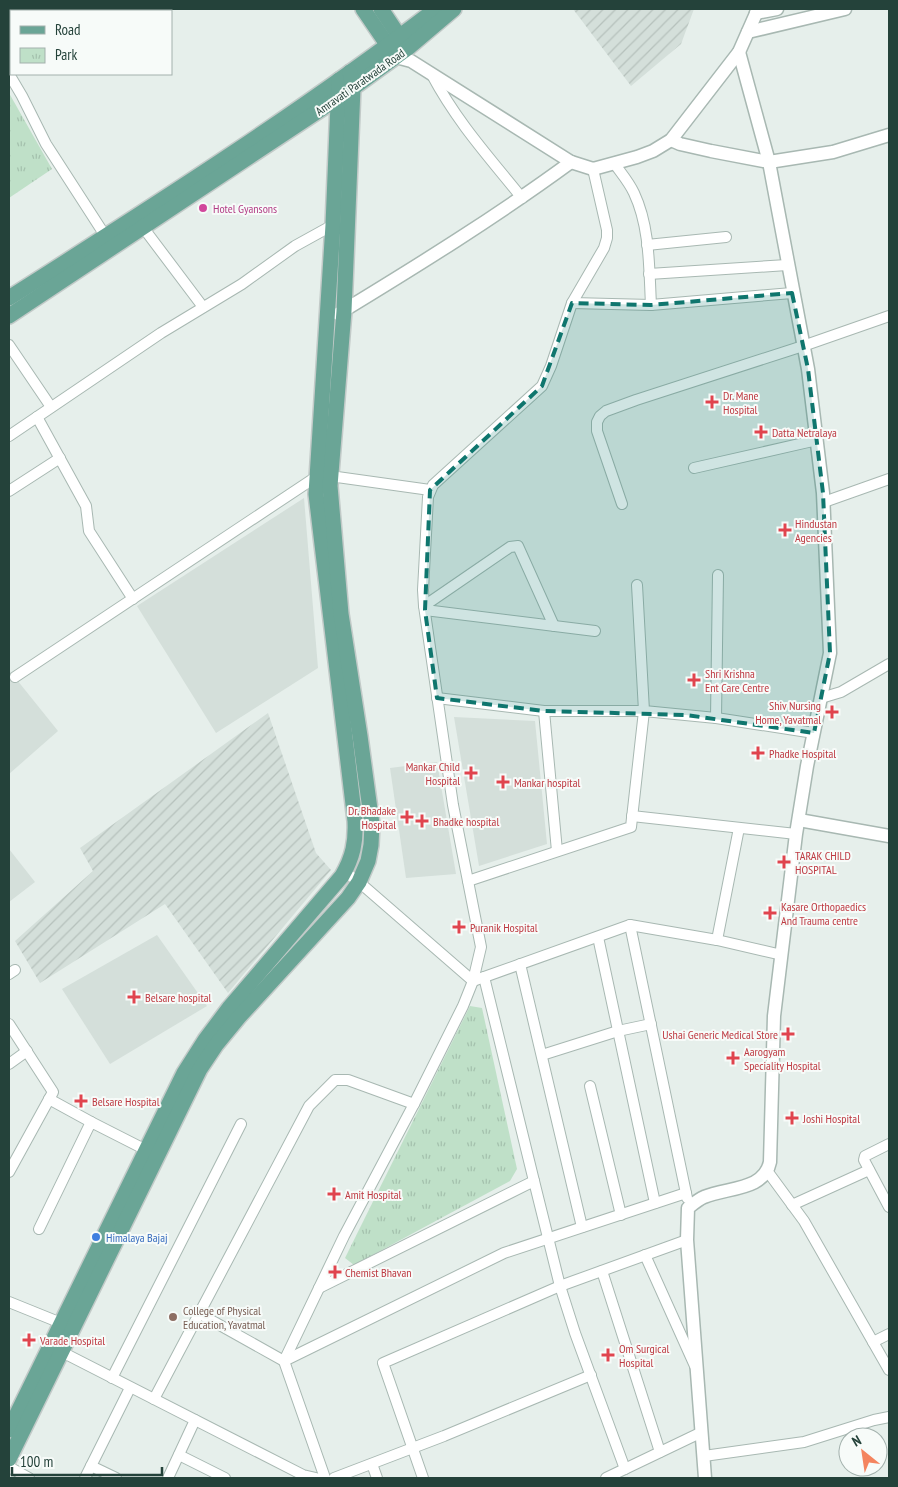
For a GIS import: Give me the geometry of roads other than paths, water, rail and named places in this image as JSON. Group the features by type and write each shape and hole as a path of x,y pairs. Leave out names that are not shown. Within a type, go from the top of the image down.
{"main road":[{"path":"363,9 400,50"},
{"path":"381,9 400,50"},
{"path":"400,50 436,9"},
{"path":"400,50 454,9"},
{"name":"Amravati Paratwada Road","path":"9,316 109,242 345,76 400,50"},
{"name":"Amravati Paratwada Road","path":"139,222 338,99 400,50"},
{"path":"9,1459 56,1349 152,1153 184,1074 205,1040 229,1008 268,965 345,872 356,840 316,494 323,477 344,310 354,88 345,76"},
{"path":"9,1430 56,1349 61,1323 152,1153 200,1069 216,1045 239,1017 348,898 359,882 368,862 372,824 323,477 326,321 333,225 338,99 345,76"},
{"name":"Amravati Paratwada Road","path":"9,298 109,242"}],"street":[{"path":"400,50 432,75 571,162 593,169 653,151 671,140 739,52 757,11 777,9"},
{"path":"748,32 845,9"},
{"path":"688,1208 704,1197 755,1183 768,1172 770,1162 774,1016 798,820 830,653 824,502 808,369 768,162 739,52"},
{"path":"9,74 46,144 109,242"},
{"path":"432,75 446,102 459,120 522,198"},
{"path":"671,140 680,144 768,162 833,152 889,134"},
{"path":"326,321 443,250 522,198 571,162"},
{"path":"614,163 634,191 642,213 647,245 651,305"},
{"path":"284,1361 344,1236 414,1104 463,1006 473,981 482,947 453,805 425,608 423,590 430,490 432,485 542,386 576,303 608,238 593,169"},
{"path":"139,222 203,307"},
{"path":"9,436 161,333 242,284 295,246 333,225"},
{"path":"647,245 726,236"},
{"path":"649,274 787,265"},
{"path":"576,303 651,305 792,292"},
{"path":"622,504 597,431 597,422 606,411 889,316"},
{"path":"9,346 51,407"},
{"path":"37,417 86,506 89,531 133,599"},
{"path":"694,468 817,440"},
{"path":"9,491 60,458"},
{"path":"15,677 323,477 430,490"},
{"path":"824,502 889,480"},
{"path":"425,608 510,547 518,546 554,626"},
{"path":"716,718 718,575"},
{"path":"468,881 631,827 644,711 637,585"},
{"path":"425,608 595,630"},
{"path":"821,698 841,692 889,664"},
{"path":"437,698 544,710 644,711 716,718 814,733"},
{"path":"544,710 557,852"},
{"path":"632,816 796,834"},
{"path":"798,820 889,836"},
{"path":"717,940 739,828"},
{"path":"345,872 473,981"},
{"path":"473,981 630,925 717,940 782,955"},
{"path":"630,925 686,1193 695,1367 705,1478"},
{"path":"598,937 655,1203"},
{"path":"520,964 582,1227"},
{"path":"484,977 560,1286 625,1468"},
{"path":"9,1024 53,1092 9,1172"},
{"path":"542,1054 618,1031 651,1024"},
{"path":"9,1064 27,1051"},
{"path":"154,1399 309,1106 335,1080 348,1080 414,1104"},
{"path":"590,1086 621,1215"},
{"path":"49,1099 152,1153"},
{"path":"39,1229 91,1122"},
{"path":"112,1378 241,1124"},
{"path":"889,1144 864,1158 889,1207"},
{"path":"792,1205 869,1170"},
{"path":"768,1172 804,1221 889,1370"},
{"path":"319,1288 534,1181"},
{"path":"284,1361 504,1253 549,1240 582,1227 686,1193"},
{"path":"423,1478 383,1363 560,1286 687,1240"},
{"path":"645,1255 695,1367"},
{"path":"602,1271 660,1452"},
{"path":"9,1302 61,1323"},
{"path":"200,1314 284,1361 326,1478"},
{"path":"873,1342 889,1334"},
{"path":"56,1349 304,1475 316,1478"},
{"path":"334,1478 591,1375"},
{"path":"85,1478 130,1388"},
{"path":"704,1456 804,1442 889,1417"},
{"path":"168,1478 195,1420"},
{"path":"606,1478 702,1432"},
{"path":"179,1455 225,1478"},
{"path":"372,1464 377,1478"},
{"path":"91,1466 116,1478"},
{"path":"9,1467 29,1478"}],"place":[{"name":"Hotel Gyansons","path":"203,208"},
{"name":"Dr. Mane Hospital","path":"712,402"},
{"name":"Datta Netralaya","path":"761,432"},
{"name":"Hindustan Agencies","path":"785,530"},
{"name":"Shri Krishna Ent Care Centre","path":"694,680"},
{"name":"Shiv Nursing Home, Yavatmal","path":"832,712"},
{"name":"Phadke Hospital","path":"758,753"},
{"name":"Mankar Child Hospital","path":"471,773"},
{"name":"Mankar hospital","path":"503,782"},
{"name":"Dr. Bhadake Hospital","path":"407,817"},
{"name":"Bhadke hospital","path":"422,821"},
{"name":"TARAK CHILD HOSPITAL","path":"784,862"},
{"name":"Kasare Orthopaedics And Trauma centre","path":"770,913"},
{"name":"Puranik Hospital","path":"459,927"},
{"name":"Belsare hospital","path":"134,997"},
{"name":"Ushai Generic Medical Store","path":"788,1034"},
{"name":"Aarogyam Speciality Hospital","path":"733,1058"},
{"name":"Belsare Hospital","path":"81,1101"},
{"name":"Joshi Hospital","path":"792,1118"},
{"name":"Amit Hospital","path":"334,1194"},
{"name":"Himalaya Bajaj","path":"96,1237"},
{"name":"Chemist Bhavan","path":"335,1272"},
{"name":"College of Physical Education, Yavatmal","path":"173,1317"},
{"name":"Varade Hospital","path":"29,1340"},
{"name":"Om Surgical Hospital","path":"608,1355"}]}
